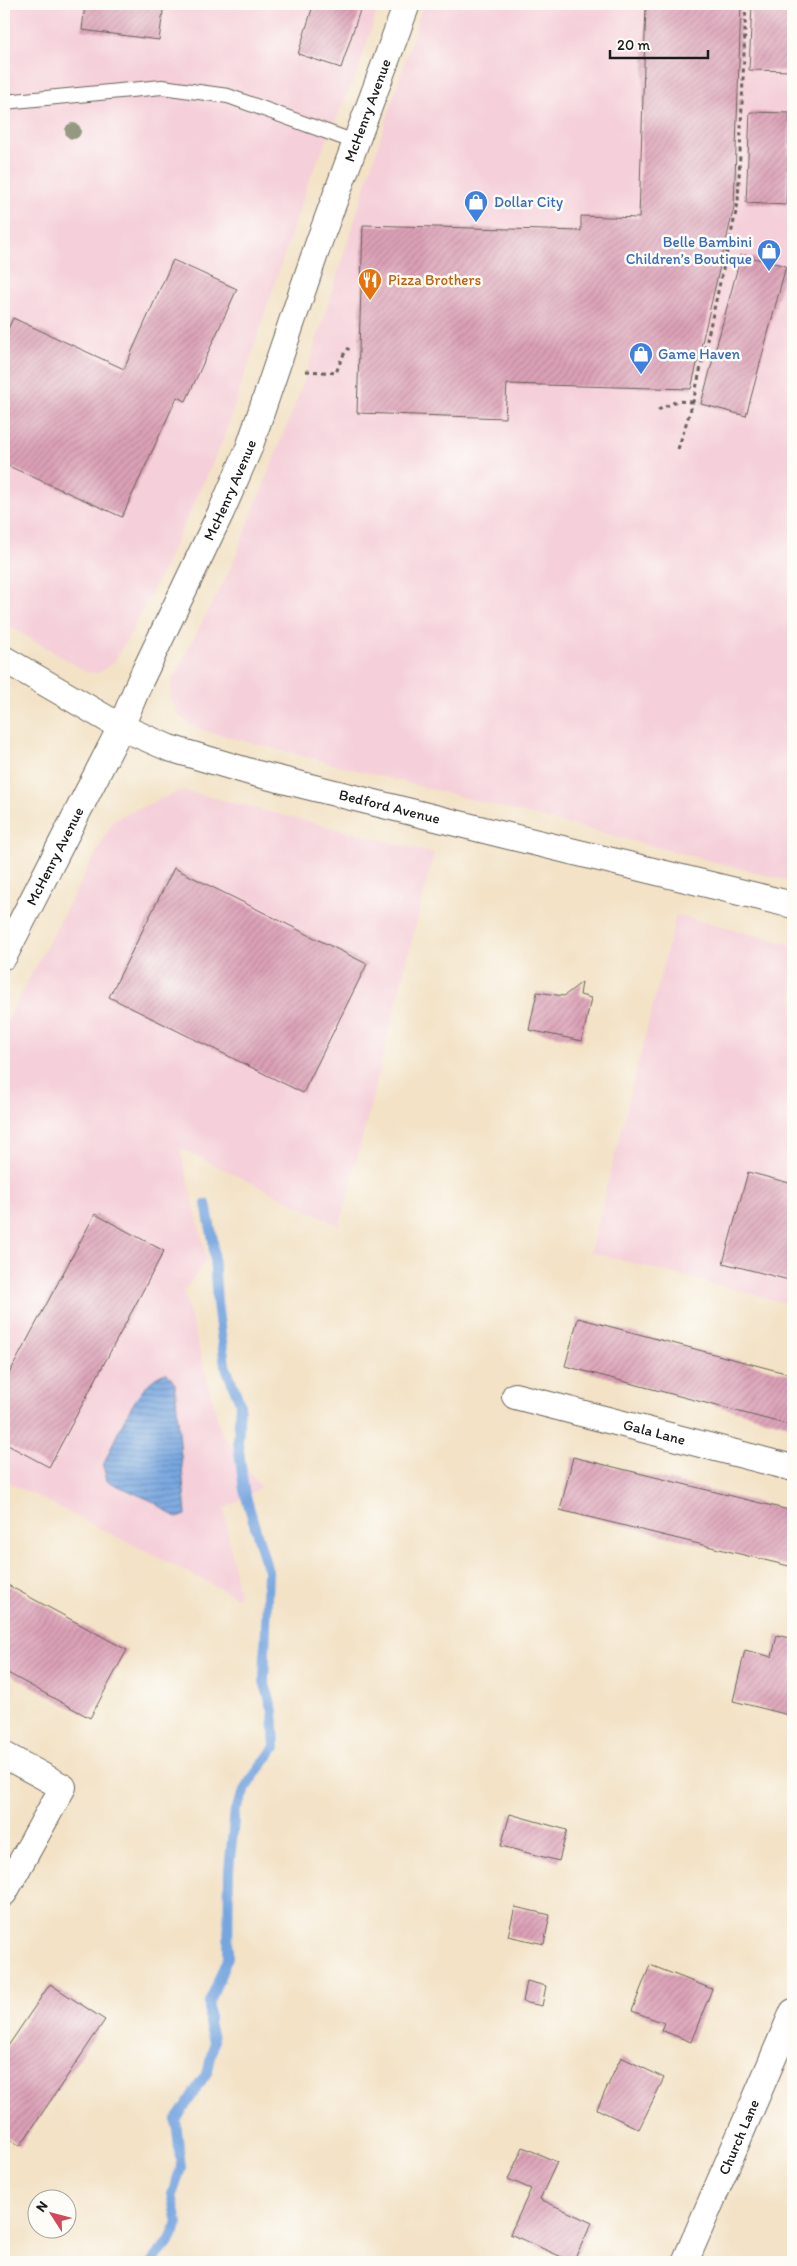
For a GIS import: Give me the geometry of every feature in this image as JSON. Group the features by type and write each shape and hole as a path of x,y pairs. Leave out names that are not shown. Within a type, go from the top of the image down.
{"street":[{"name":"McHenry Avenue","path":"4,956 121,727 140,681 218,520 249,448 355,142 407,4"},
{"name":"Bedford Avenue","path":"4,659 121,727 169,748 254,772 793,905"},
{"name":"Gala Lane","path":"515,1396 793,1468"},
{"path":"4,1755 63,1787 4,1893"},
{"name":"Church Lane","path":"685,2262 793,2012"}],"lane":[{"path":"4,102 162,87 228,96 355,142"}],"path":[{"path":"678,449 693,402 738,203 746,4"},
{"path":"305,371 336,373 342,357 349,348"},
{"path":"658,410 677,400 693,402"}],"shaded area":[{"path":"4,4 379,4 360,65 309,180 224,438 171,553 134,627 114,662 98,673 87,672 4,623"},
{"path":"423,4 793,4 793,882 209,732 190,725 179,715 170,698 172,680 232,565 302,386"},
{"path":"182,790 434,853 340,1226 180,1148 207,1259 184,1291 221,1432 261,1487 224,1509 239,1598 4,1480 4,1026 114,819"},
{"path":"676,915 793,945 793,1305 590,1252"}],"water":[{"path":"167,1373 175,1384 186,1515 177,1518 152,1501 107,1481 103,1466 137,1398 157,1377"}],"building":[{"path":"85,4 164,4 159,40 82,30"},
{"path":"296,4 362,4 341,68 298,54 312,9"},
{"path":"646,4 741,4 734,207 691,389 507,384 505,418 357,413 363,225 581,231 581,216 639,218"},
{"path":"752,4 793,4 793,71 749,70"},
{"path":"750,112 790,113 786,205 746,203"},
{"path":"741,255 786,266 746,416 701,404"},
{"path":"173,260 237,289 186,401 177,397 122,517 4,464 4,338 13,318 124,369"},
{"path":"174,868 367,964 303,1093 109,997"},
{"path":"582,982 580,995 591,998 582,1041 529,1030 537,992 564,996"},
{"path":"748,1172 793,1184 793,1281 723,1263"},
{"path":"95,1214 164,1251 49,1467 4,1443 4,1383"},
{"path":"578,1318 793,1375 793,1426 565,1366"},
{"path":"573,1457 793,1511 793,1567 560,1510"},
{"path":"4,1583 127,1650 90,1718 4,1671"},
{"path":"777,1635 793,1639 793,1716 733,1701 745,1650 772,1657"},
{"path":"510,1814 567,1830 559,1861 501,1846"},
{"path":"515,1907 550,1915 544,1944 508,1936"},
{"path":"650,1965 712,1989 691,2042 661,2030 664,2023 632,2011"},
{"path":"527,1981 546,1986 542,2006 523,2002"},
{"path":"50,1984 105,2020 20,2146 4,2135 4,2052"},
{"path":"621,2057 664,2078 639,2129 597,2109"},
{"path":"523,2147 557,2162 540,2199 592,2223 573,2262 510,2234 531,2189 508,2179"}],"waterway":[{"path":"152,2262 169,2242 178,2223 172,2194 181,2168 176,2120 208,2071 214,2042 209,2023 209,2003 228,1957 229,1870 235,1810 250,1781 275,1747 273,1711 264,1681 268,1571 244,1490 238,1443 240,1403 225,1365 217,1303 213,1240 206,1204"}],"place":[{"name":"Dollar City","path":"476,223"},
{"name":"Belle Bambini Children’s Boutique","path":"769,272"},
{"name":"Pizza Brothers","path":"370,301"},
{"name":"Game Haven","path":"641,375"}]}
